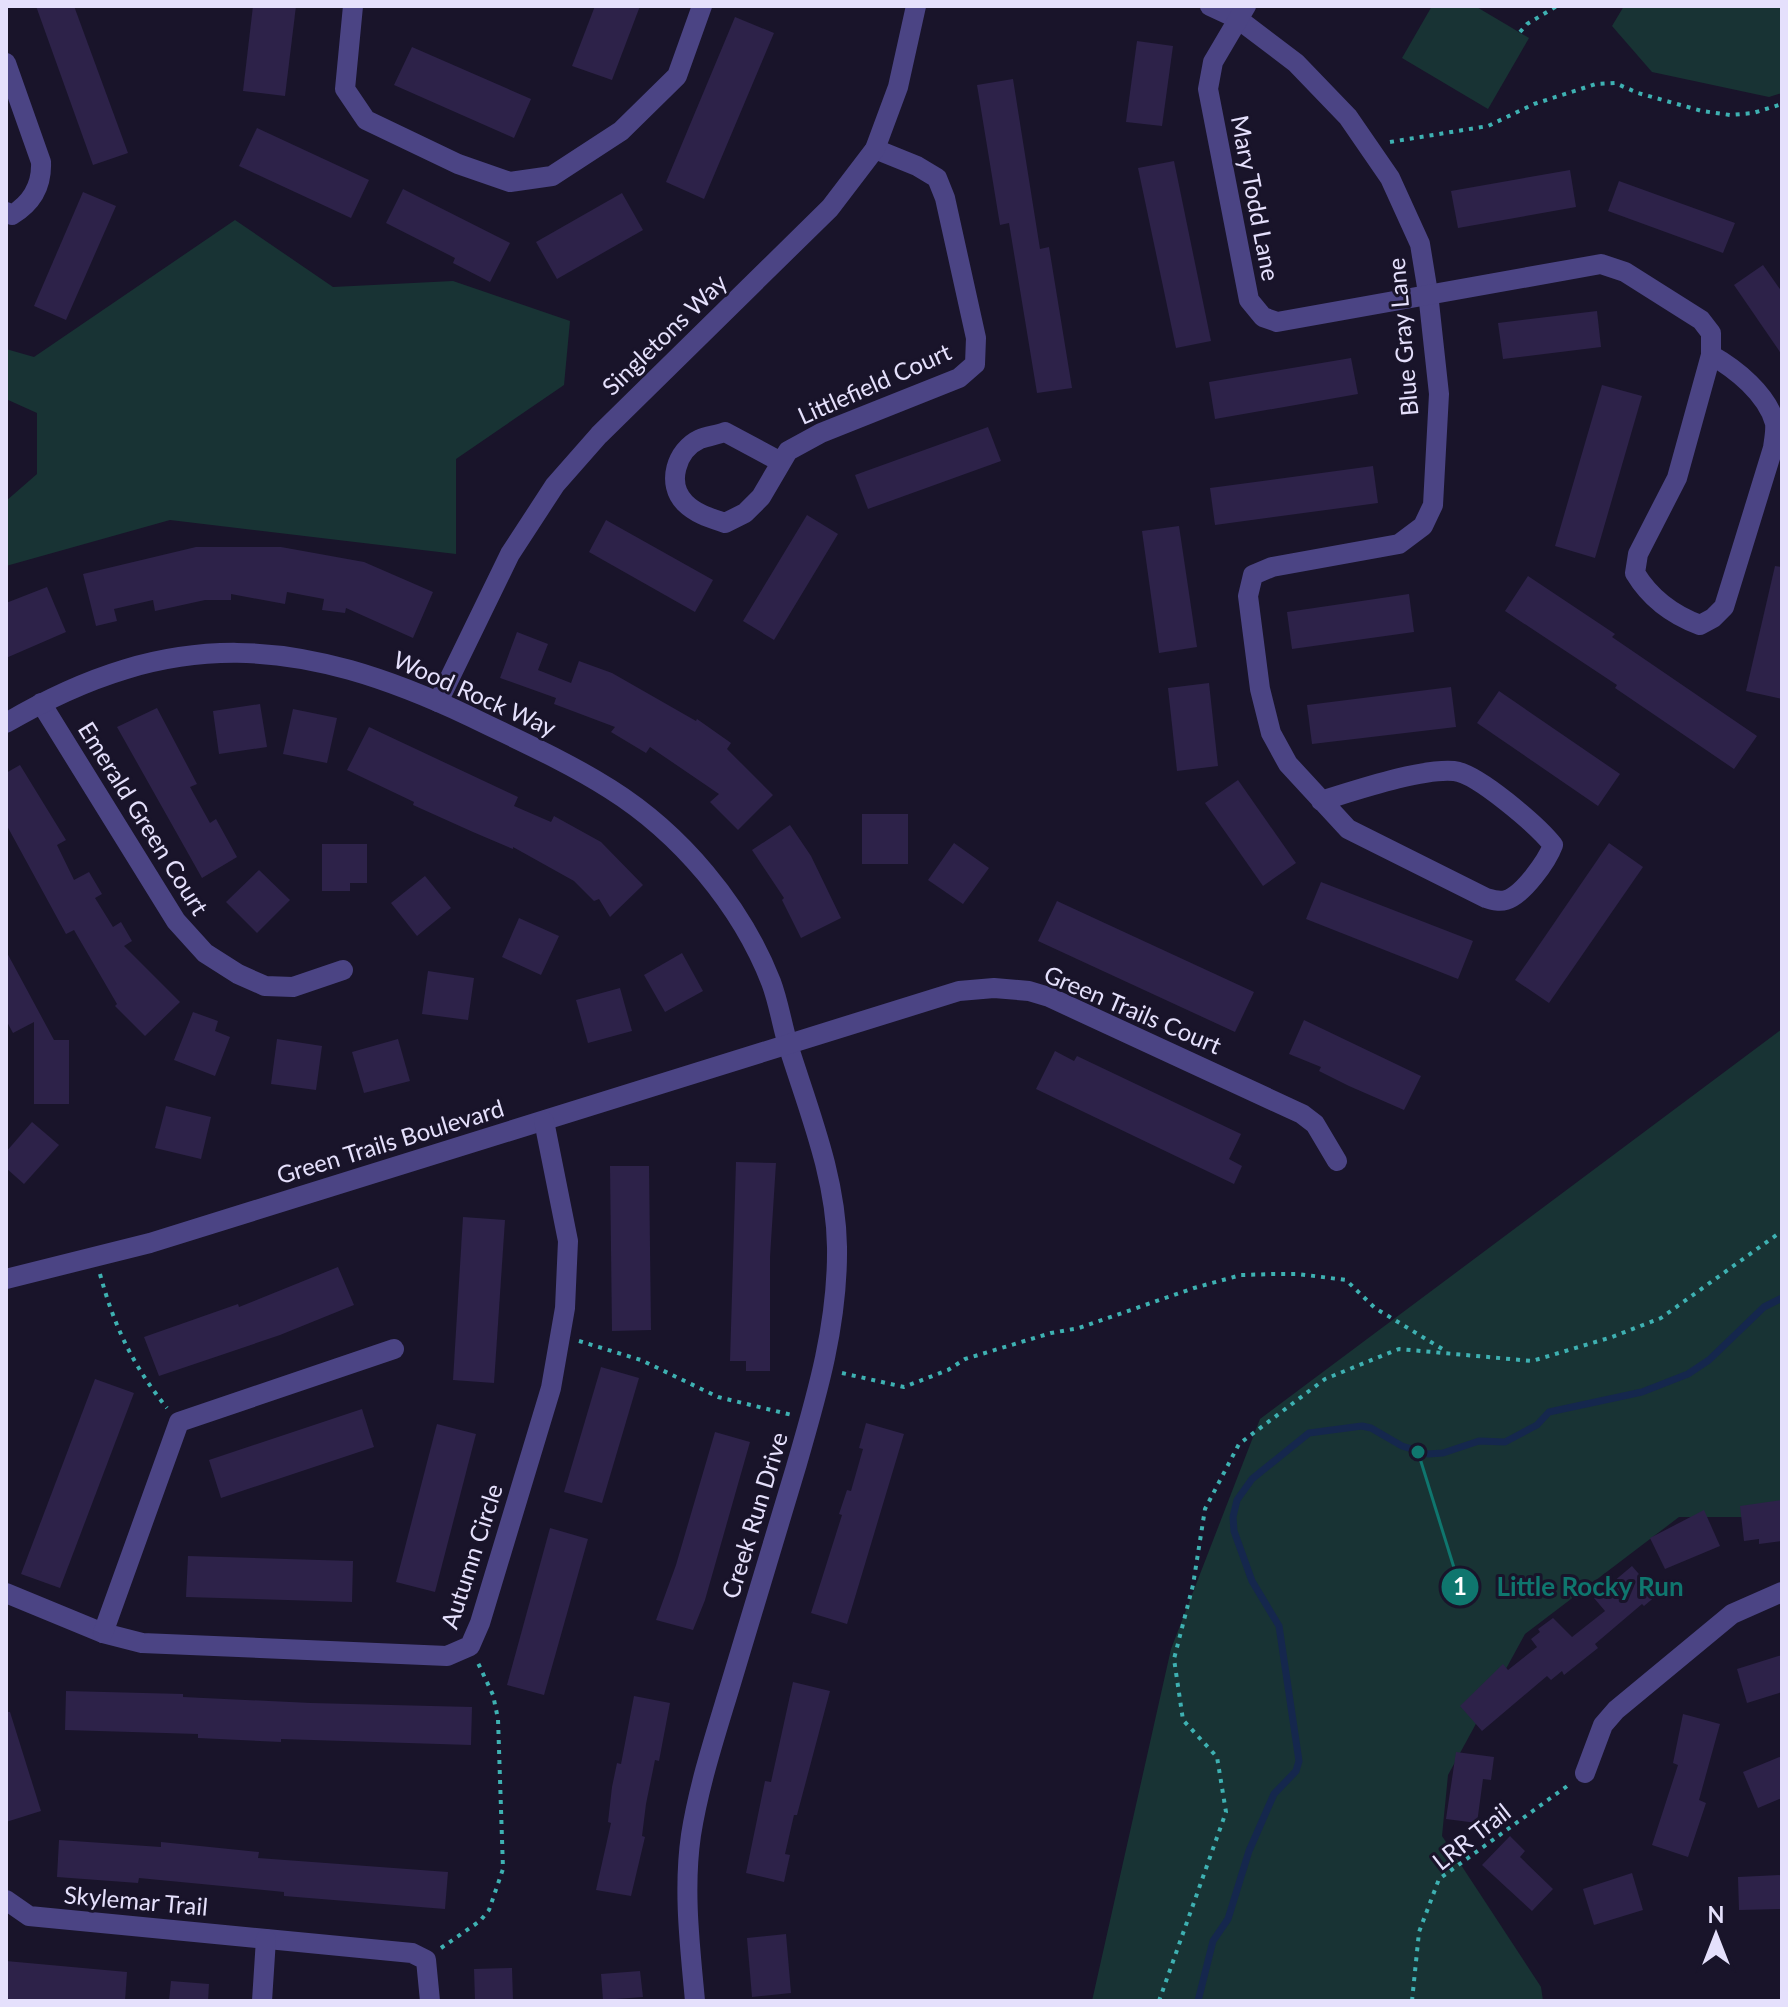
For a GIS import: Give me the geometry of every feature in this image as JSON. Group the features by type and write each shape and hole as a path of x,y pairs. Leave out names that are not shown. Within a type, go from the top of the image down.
{"street":[{"path":"353,6 345,89 366,120 458,164 510,182 552,176 621,131 677,76 702,6"},
{"name":"Singletons Way","path":"438,702 510,554 555,485 599,435 830,208 875,149 898,87 916,6"},
{"name":"Blue Gray Lane","path":"1210,6 1242,13 1348,117 1390,178 1420,244 1428,293 1439,394 1433,505 1423,526 1399,544 1272,567 1253,575 1248,596 1253,648 1271,733 1288,764 1321,801"},
{"name":"Mary Todd Lane","path":"1242,13 1213,62 1208,89 1249,300 1263,317 1277,322 1601,264 1625,272 1701,320 1711,333 1711,355"},
{"path":"6,212 12,215 26,207 42,179 41,162 8,74"},
{"name":"Littlefield Court","path":"781,462 725,432 697,440 679,460 674,481 683,501 702,515 725,523 745,513 761,497 788,451 821,433 959,378 975,364 976,338 945,198 937,178 875,149"},
{"path":"1711,355 1731,366 1749,384 1768,408 1776,426 1773,448 1724,607 1700,625 1679,617 1644,589 1635,573 1638,554 1677,478 1711,355"},
{"name":"Wood Rock Way","path":"6,723 90,680 138,664 188,655 240,652 291,656 341,666 386,680 565,762 613,790 675,841 716,889 745,931 770,981 788,1045"},
{"name":"Emerald Green Court","path":"41,703 176,921 205,953 238,974 265,986 293,987 343,970"},
{"path":"1456,770 1481,783 1543,832 1553,845 1549,856 1516,896 1501,902 1486,898 1348,829 1321,801 1383,783 1456,770"},
{"name":"Green Trails Court","path":"788,1045 959,991 994,988 1029,991 1070,1005 1302,1114 1315,1124 1337,1161"},
{"name":"Green Trails Boulevard","path":"6,1279 150,1243 788,1045"},
{"name":"Creek Run Drive","path":"695,2001 687,1874 697,1805 824,1370 836,1296 837,1242 830,1183 819,1138 788,1045"},
{"name":"Autumn Circle","path":"6,1593 103,1633 142,1643 447,1656 470,1646 480,1623 551,1388 565,1308 568,1241 544,1121"},
{"path":"103,1633 179,1422 394,1349"},
{"path":"1585,1773 1603,1725 1616,1710 1732,1614 1782,1592"},
{"name":"Skylemar Trail","path":"6,1900 29,1916 412,1953 426,1960"},
{"path":"262,2001 266,1939"},
{"path":"426,1960 430,2001"}],"path":[{"path":"1520,32 1527,24 1557,6"},
{"path":"1368,146 1425,134 1488,126 1534,104 1596,84 1615,83 1638,93 1702,111 1730,115 1753,113 1782,104"},
{"path":"1159,2001 1226,1812 1217,1757 1183,1720 1174,1659 1193,1585 1205,1509 1239,1444 1325,1379 1399,1349 1532,1361 1612,1337 1661,1318 1782,1231"},
{"path":"96,1257 113,1316 131,1356 145,1381 179,1422"},
{"path":"824,1370 904,1387 948,1370 965,1359 1051,1333 1079,1328 1241,1275 1298,1274 1346,1280 1375,1308 1447,1351"},
{"path":"560,1337 641,1360 718,1397 810,1419"},
{"path":"426,1960 480,1921 495,1897 503,1869 498,1719 493,1695 470,1646"},
{"name":"LRR Trail","path":"1412,2001 1419,1932 1439,1879 1585,1773"}],"green space":[{"path":"1432,6 1475,6 1529,38 1488,109 1402,58"},
{"path":"1624,6 1782,6 1782,93 1769,97 1652,72 1612,26"},
{"path":"235,220 333,287 453,281 570,321 564,385 456,459 456,554 170,520 6,566 6,501 37,474 37,413 6,399 6,349 34,357"},
{"path":"1782,1029 1782,1517 1679,1517 1525,1634 1448,1775 1442,1836 1541,1987 1543,2001 1092,2001 1171,1649 1260,1419"}],"building":[{"path":"36,6 74,6 128,153 93,165"},
{"path":"253,6 296,6 285,96 243,91"},
{"path":"595,6 640,6 612,80 572,66"},
{"path":"735,17 774,33 704,199 666,182"},
{"path":"1137,41 1173,46 1162,126 1126,122"},
{"path":"412,47 531,99 514,138 394,85"},
{"path":"1013,79 1040,249 1049,247 1072,388 1037,393 1009,223 1000,225 977,85"},
{"path":"257,128 369,180 351,218 239,166"},
{"path":"1174,161 1211,341 1176,348 1138,168"},
{"path":"1570,170 1576,207 1458,228 1451,191"},
{"path":"1619,181 1735,223 1723,253 1608,211"},
{"path":"403,189 510,243 490,282 453,263 455,258 386,223"},
{"path":"83,192 116,206 66,320 34,306"},
{"path":"622,193 643,230 557,279 536,242"},
{"path":"1763,265 1782,292 1782,355 1734,285"},
{"path":"1597,311 1601,347 1503,359 1498,323"},
{"path":"1351,358 1358,394 1215,419 1209,382"},
{"path":"1602,385 1642,396 1595,558 1555,546"},
{"path":"988,427 1001,461 868,509 855,475"},
{"path":"1373,466 1378,503 1215,525 1210,488"},
{"path":"807,515 838,534 774,640 743,621"},
{"path":"606,520 713,580 695,612 589,552"},
{"path":"1179,526 1197,647 1159,653 1142,531"},
{"path":"196,547 281,547 364,562 433,592 413,638 346,608 345,613 322,610 324,599 287,592 285,604 231,594 231,600 205,600 155,611 153,600 114,609 117,621 96,626 83,574"},
{"path":"1775,566 1782,567 1782,699 1746,691"},
{"path":"1528,576 1757,736 1734,769 1615,688 1617,685 1505,611"},
{"path":"47,587 66,632 6,658 6,603"},
{"path":"1409,594 1414,632 1292,649 1287,612"},
{"path":"517,632 548,644 538,670 571,683 579,661 612,673 697,719 731,743 727,749 773,795 738,830 710,802 719,794 650,747 646,753 611,732 615,727 554,704 556,698 500,678"},
{"path":"1209,683 1218,766 1177,771 1168,688"},
{"path":"1451,687 1456,727 1312,744 1307,705"},
{"path":"1499,691 1620,774 1598,806 1477,723"},
{"path":"260,704 267,747 219,754 213,711"},
{"path":"157,708 197,784 190,787 210,823 216,819 237,857 202,878 117,727"},
{"path":"293,709 337,718 327,763 283,754"},
{"path":"369,727 518,797 514,806 551,822 554,816 601,842 643,885 610,917 599,899 594,901 574,881 513,847 413,805 414,802 347,770"},
{"path":"20,765 66,840 57,845 74,880 89,872 102,894 95,898 113,927 121,922 132,941 124,946 180,1002 145,1036 115,1006 117,1004 74,930 66,934 6,824 6,773"},
{"path":"1238,780 1296,863 1263,886 1205,803"},
{"path":"862,814 908,814 908,864 862,864"},
{"path":"790,825 811,856 841,918 801,938 782,900 784,898 752,850"},
{"path":"954,843 989,868 963,904 928,880"},
{"path":"1609,843 1643,867 1549,1003 1515,980"},
{"path":"322,844 367,844 367,883 350,883 350,891 322,891"},
{"path":"259,870 290,900 257,933 226,902"},
{"path":"425,876 451,908 417,936 391,903"},
{"path":"1321,882 1473,941 1458,979 1306,919"},
{"path":"1057,901 1254,992 1235,1032 1038,941"},
{"path":"519,918 559,936 541,975 502,957"},
{"path":"6,951 54,1040 69,1040 69,1104 34,1104 34,1022 13,1033 6,1020"},
{"path":"682,953 703,991 665,1012 644,975"},
{"path":"428,971 474,978 468,1020 422,1014"},
{"path":"620,988 632,1031 588,1043 576,1000"},
{"path":"193,1012 218,1021 215,1031 230,1037 215,1076 174,1060"},
{"path":"1304,1020 1421,1076 1404,1110 1349,1086 1319,1071 1321,1067 1289,1054"},
{"path":"277,1039 322,1046 316,1090 271,1084"},
{"path":"398,1039 410,1081 364,1093 352,1052"},
{"path":"1055,1051 1074,1061 1077,1056 1241,1134 1229,1159 1242,1166 1234,1184 1036,1089"},
{"path":"166,1106 211,1117 201,1159 155,1148"},
{"path":"32,1122 59,1145 24,1184 6,1168 6,1152"},
{"path":"736,1162 776,1163 770,1257 770,1371 746,1371 746,1361 730,1361"},
{"path":"610,1166 649,1166 651,1330 612,1331"},
{"path":"463,1217 505,1220 494,1383 453,1380"},
{"path":"338,1267 354,1305 280,1335 159,1376 144,1337 238,1304 239,1307"},
{"path":"601,1367 639,1378 602,1503 564,1492"},
{"path":"95,1379 134,1393 60,1588 21,1574"},
{"path":"362,1409 374,1447 221,1498 209,1460"},
{"path":"866,1423 904,1434 847,1624 811,1613 842,1515 839,1514 847,1490 851,1491 863,1449 859,1448"},
{"path":"437,1424 476,1434 435,1592 396,1582"},
{"path":"715,1432 750,1442 705,1600 693,1630 656,1620 676,1565"},
{"path":"1782,1500 1782,1541 1759,1544 1759,1539 1744,1541 1740,1506"},
{"path":"1704,1510 1720,1546 1665,1569 1650,1538"},
{"path":"550,1528 588,1539 544,1695 507,1685"},
{"path":"188,1556 353,1561 352,1602 186,1597"},
{"path":"1632,1566 1657,1595 1595,1644 1598,1648 1564,1675 1562,1671 1551,1680 1547,1676 1482,1731 1460,1706 1503,1664 1508,1670 1537,1647 1531,1639 1540,1632 1538,1629 1553,1618 1572,1637 1605,1611 1594,1598"},
{"path":"1782,1655 1782,1692 1747,1703 1737,1669"},
{"path":"793,1682 830,1691 797,1815 794,1815 785,1854 790,1855 784,1882 746,1873 765,1781 771,1782"},
{"path":"66,1691 472,1707 471,1745 281,1739 281,1742 198,1738 198,1734 65,1730"},
{"path":"634,1696 670,1703 659,1761 655,1760 646,1804 642,1836 645,1837 631,1896 596,1890 611,1823 608,1822 612,1787 617,1763 621,1764"},
{"path":"6,1712 10,1712 41,1811 6,1822"},
{"path":"1683,1714 1720,1724 1699,1800 1706,1803 1688,1857 1652,1845 1678,1765 1673,1763"},
{"path":"1456,1752 1494,1757 1491,1780 1483,1779 1477,1823 1446,1819"},
{"path":"1782,1756 1782,1798 1758,1808 1743,1772"},
{"path":"1510,1836 1525,1851 1520,1857 1553,1889 1532,1911 1482,1865"},
{"path":"59,1840 161,1847 161,1842 259,1852 258,1858 448,1872 445,1909 284,1896 284,1892 139,1878 138,1883 57,1877"},
{"path":"1632,1873 1643,1910 1594,1925 1583,1889"},
{"path":"1782,1875 1782,1909 1739,1910 1738,1877"},
{"path":"786,1934 791,1993 752,1997 747,1938"},
{"path":"6,1961 127,1972 125,2001 6,1999"},
{"path":"512,1968 513,2001 475,2001 474,1969"},
{"path":"640,1971 643,1997 603,2000 601,1974"},
{"path":"171,1981 209,1984 208,2001 169,2001"}],"waterway":[{"path":"1198,2001 1213,1941 1228,1919 1249,1851 1274,1794 1296,1771 1299,1761 1279,1626 1252,1581 1234,1531 1237,1500 1252,1479 1309,1433 1362,1426 1402,1446 1428,1454 1443,1453 1479,1441 1505,1442 1537,1425 1549,1412 1642,1392 1688,1374 1709,1360 1764,1307 1782,1298"}],"place":[{"name":"Little Rocky Run","path":"1418,1452"}]}
